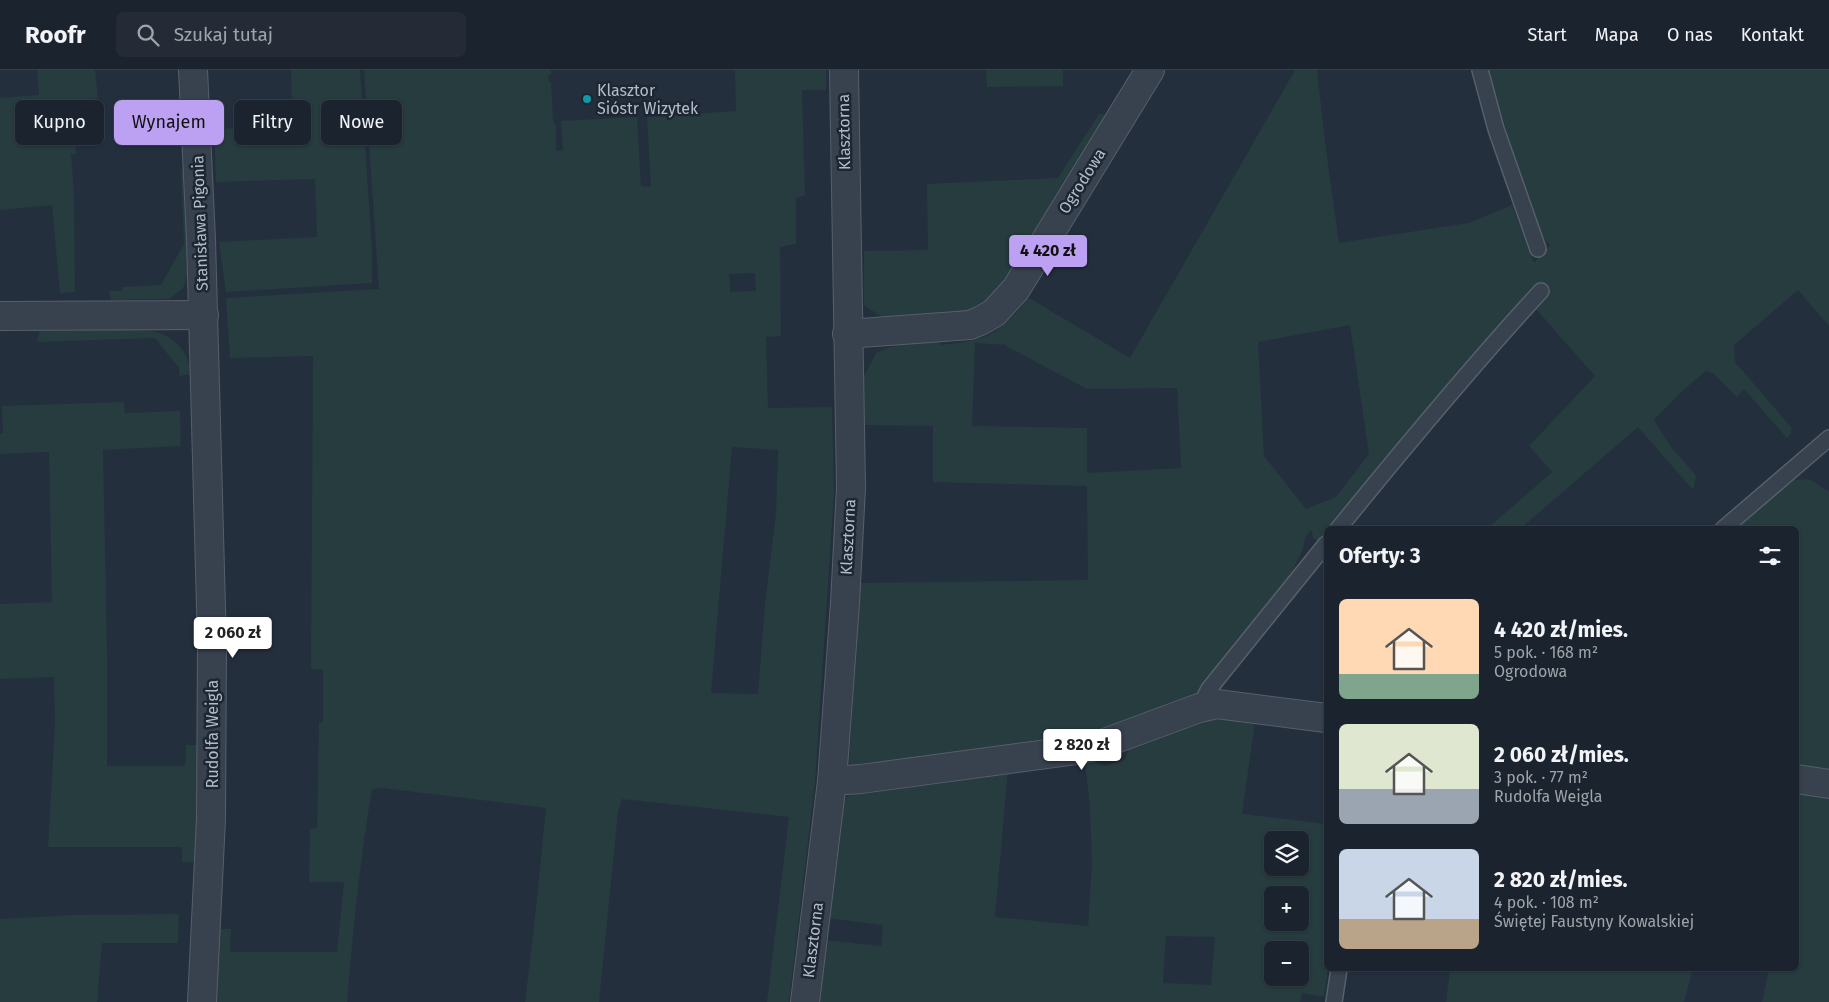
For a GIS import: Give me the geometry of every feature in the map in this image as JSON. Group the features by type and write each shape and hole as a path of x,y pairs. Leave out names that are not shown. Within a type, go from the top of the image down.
{"street":[{"name":"Stanisława Pigonia","path":"193,70 204,315"},
{"name":"Klasztorna","path":"805,1002 832,781 851,488 844,70"},
{"name":"Ogrodowa","path":"847,334 970,325 994,313 1016,289 1150,70"},
{"path":"0,316 204,315"},
{"name":"Rudolfa Weigla","path":"202,1002 211,819 212,711 211,570 204,315"},
{"path":"832,781 861,779 1077,750 1099,745 1199,708 1217,704 1324,718"},
{"path":"1799,779 1829,784"}],"lane":[{"path":"1480,70 1496,129 1538,249"},
{"path":"1340,526 1403,449 1541,291"},
{"path":"1726,526 1829,438"},
{"path":"1199,708 1209,689 1324,546"},
{"path":"1334,1002 1339,971"}],"green space":[{"path":"37,70 95,70 98,98 80,100 15,100 15,145 75,145 76,154 71,154 74,195 75,292 60,293 52,205 0,210 0,98 39,95"},
{"path":"291,70 360,70 362,100 321,100 321,145 365,145 372,249 372,283 226,292 219,242 317,237 315,179 216,182 215,145 224,145 224,129 234,128 234,145 311,145 311,100 292,100"},
{"path":"364,70 551,70 551,75 548,75 549,82 551,82 553,122 556,126 556,151 563,150 561,121 637,117 641,186 651,187 647,117 736,111 735,70 826,70 826,90 802,90 805,195 796,198 796,244 780,247 781,336 766,337 768,408 832,407 834,493 815,783 789,1002 767,1002 789,817 622,799 618,812 599,1002 525,1002 546,808 382,788 372,789 357,895 347,1002 214,1002 218,929 231,929 230,952 337,952 344,882 309,882 310,829 317,828 319,722 323,722 323,670 311,669 313,356 230,358 226,298 379,289 369,145 402,145 402,100 366,100","holes":["755,273 756,291 730,292 729,274","732,447 778,450 776,513 765,604 758,694 711,693"]},
{"path":"986,70 1063,70 1063,86 987,87"},
{"path":"1295,70 1317,70 1339,243 1469,223 1512,205 1534,263 1550,245 1543,238 1533,218 1488,70 1829,70 1829,326 1798,290 1734,345 1735,362 1791,427 1791,433 1787,438 1744,389 1737,397 1714,374 1706,371 1681,392 1654,420 1671,447 1694,473 1696,477 1693,490 1638,427 1523,526 1490,526 1552,472 1529,446 1595,376 1535,308 1500,328 1380,463 1334,526 1324,526 1323,542 1314,539 1311,530 1305,538 1303,549 1289,577 1211,677 1192,697 1096,737 857,769 849,763 860,583 1088,580 1087,486 933,482 933,426 864,425 863,379 876,353 904,344 939,340 941,345 982,338 1000,328 1029,298 1130,358","holes":["1350,325 1369,454 1336,497 1306,509 1264,456 1258,342","975,343 1006,345 1087,389 1177,388 1181,468 1087,473 1087,428 972,426"]},
{"path":"1099,114 1109,115 1015,269 996,294 986,303 964,313 883,318 864,305 864,251 928,250 927,184 1058,178"},
{"path":"181,169 185,169 189,271 183,288 169,299 111,300 109,291 122,291 122,287 161,285 184,244"},
{"path":"85,328 135,328 151,330 165,335 177,344 186,356 191,374 179,376 179,368 155,338 37,342 40,331"},
{"path":"124,402 125,413 180,411 181,446 103,450 107,766 185,766 186,745 199,745 195,862 182,862 182,847 48,847 55,723 54,677 0,679 0,604 52,602 49,452 0,454 0,434 3,433 2,406"},
{"path":"1806,479 1829,491 1829,777 1799,772 1799,526 1736,526 1783,485 1792,480"},
{"path":"1241,719 1255,722 1242,814 1324,824 1324,971 1328,971 1324,997 1302,993 1300,1002 816,1002 824,940 881,946 883,925 826,918 843,799 864,787 1008,769 995,917 1088,926 1092,864 1090,809 1085,762 1093,760 1105,766 1125,760 1129,748 1194,721","holes":["1166,936 1215,937 1211,985 1163,983"]},
{"path":"1799,787 1829,791 1829,1002 1762,1002 1769,971 1799,971"},
{"path":"179,914 178,943 102,943 97,1002 0,1002 0,919 74,915"},
{"path":"1450,971 1692,971 1684,1002 1446,1002"}],"place":[{"name":"Klasztor Sióstr Wizytek","path":"587,99"}]}
